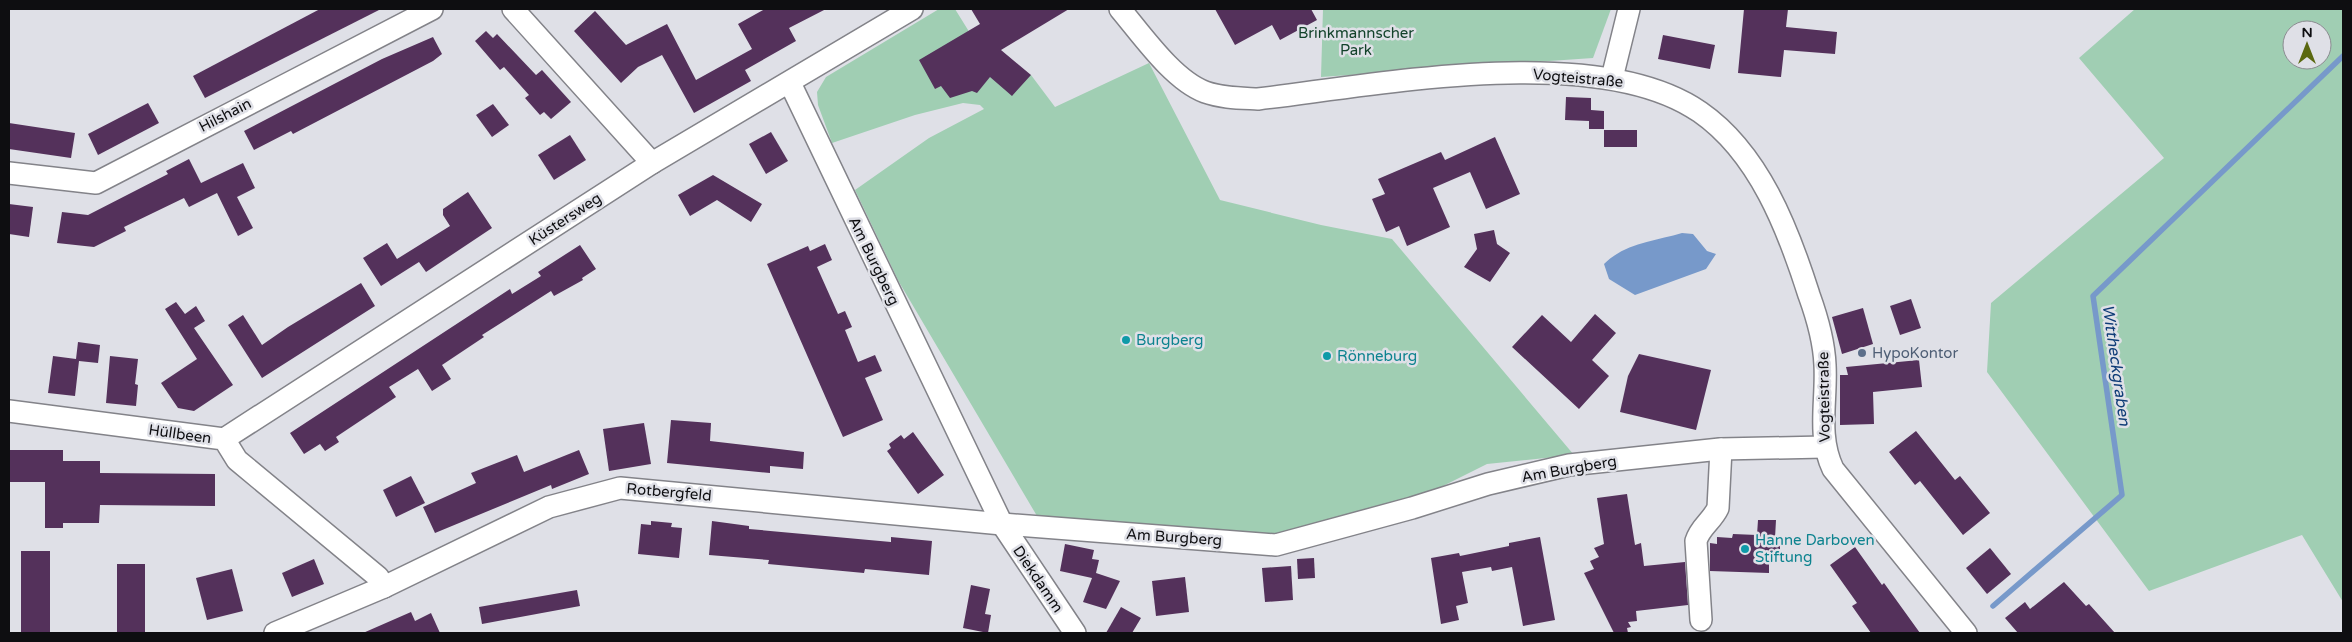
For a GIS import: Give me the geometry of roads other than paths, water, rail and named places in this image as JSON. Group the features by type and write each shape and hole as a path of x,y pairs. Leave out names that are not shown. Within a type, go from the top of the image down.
{"street":[{"name":"Hilshain","path":"9,173 96,182 432,9"},
{"path":"513,9 652,163"},
{"name":"Küstersweg","path":"224,439 652,163 912,9"},
{"name":"Vogteistraße","path":"1120,9 1158,52 1189,83 1204,91 1234,98 1258,99 1425,79 1486,74 1540,73 1612,78 1668,94 1701,112 1731,140 1760,176 1787,237 1809,294 1818,326 1825,367 1824,447 1833,469 1843,484 1966,633"},
{"path":"1612,78 1629,9"},
{"name":"Am Burgberg","path":"790,83 1002,524 1276,545 1412,508 1488,484 1569,465 1721,449 1824,447"},
{"name":"Hüllbeen","path":"9,412 224,439 237,460 378,577 384,587"},
{"path":"1701,620 1696,541 1699,532 1718,508 1721,449"},
{"name":"Rotbergfeld","path":"275,633 384,587 549,507 620,488 1002,524"},
{"name":"Diekdamm","path":"1002,524 1075,633"}],"water":[{"path":"1682,233 1693,234 1707,251 1716,254 1706,269 1635,295 1609,279 1604,264 1621,251"}],"waterway":[{"name":"Wittheckgraben","path":"1993,606 2122,495 2093,296 2343,56"}],"place":[{"name":"Burgberg","path":"1126,340"},
{"name":"HypoKontor","path":"1862,353"},
{"name":"Rönneburg","path":"1327,356"},
{"name":"Hanne Darboven Stiftung","path":"1745,549"}],"park label":[{"name":"Brinkmannscher Park","path":"1356,42"}]}
